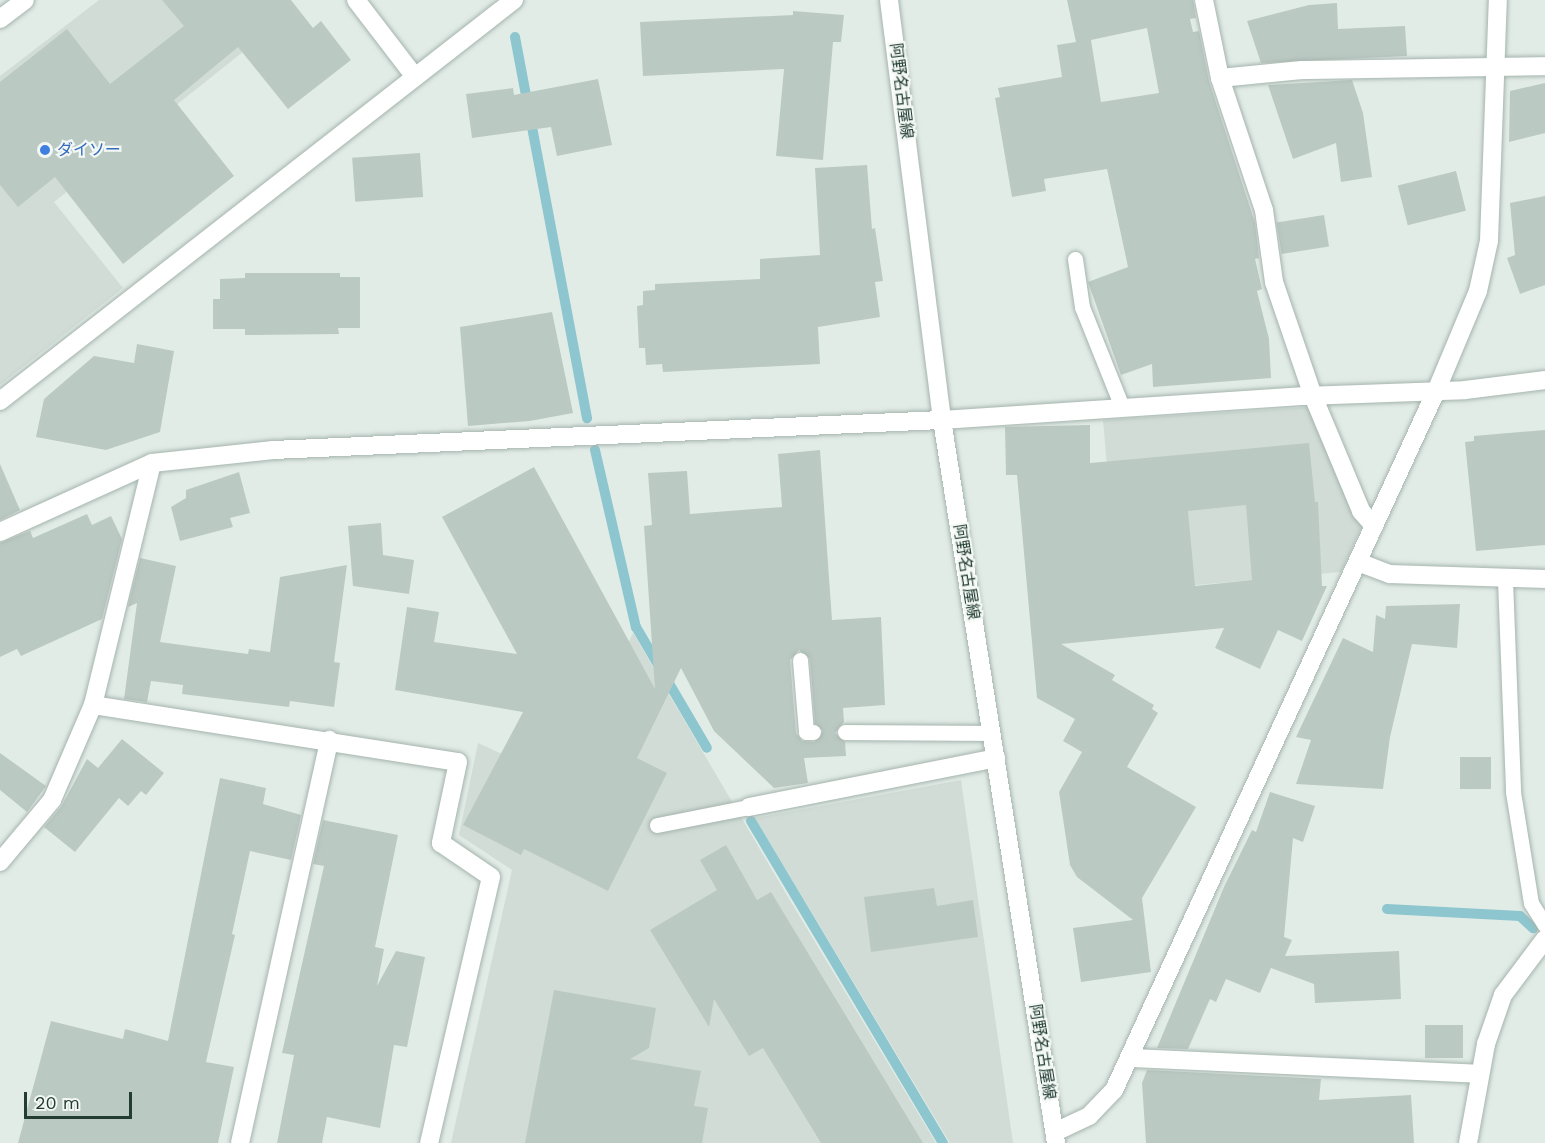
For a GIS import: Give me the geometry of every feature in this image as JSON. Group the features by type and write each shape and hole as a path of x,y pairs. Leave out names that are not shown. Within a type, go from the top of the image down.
{"street":[{"path":"0,19 25,0"},
{"path":"356,0 415,77"},
{"path":"0,401 514,0"},
{"name":"阿野名古屋線","path":"889,0 942,420 1055,1137"},
{"path":"1204,0 1220,78 1264,210 1274,282 1313,396 1361,511 1374,526"},
{"path":"1055,1137 1089,1116 1114,1090 1130,1058 1437,389 1478,291 1489,242 1498,0"},
{"path":"1220,78 1302,70 1545,66"},
{"path":"0,531 152,464 273,450 942,420 1313,396 1437,389 1465,390 1545,380"},
{"path":"0,862 52,800 93,705 152,464"},
{"path":"1358,562 1390,573 1505,580 1545,579"},
{"path":"93,705 329,740 458,762 441,843 491,877 429,1143"},
{"path":"240,1143 329,740"},
{"path":"749,807 996,758"},
{"path":"1468,1143 1479,1074 1503,995 1545,939"},
{"path":"1130,1058 1479,1074"}],"lane":[{"path":"1075,259 1082,307 1122,407"},
{"path":"1505,580 1513,792 1531,903 1545,925"},
{"path":"800,660 806,732 813,732"},
{"path":"845,732 992,733"},
{"path":"657,825 749,807"}],"shaded area":[{"path":"99,0 211,0 248,48 54,202 123,288 0,385 0,76"},
{"path":"1310,407 1362,525 1341,572 1118,592 1103,420"},
{"path":"633,633 936,1143 451,1143 512,870 459,835 478,743 562,781"},
{"path":"961,780 1013,1143 950,1143 755,818"}],"building":[{"path":"162,0 291,0 313,28 321,21 351,60 288,109 238,47 174,100 234,176 123,264 55,177 18,207 0,185 0,82 67,29 110,84 184,26"},
{"path":"1067,0 1193,0 1196,18 1190,19 1193,32 1199,31 1209,81 1255,223 1259,258 1255,259 1262,289 1257,291 1269,339 1271,378 1153,387 1152,364 1121,375 1088,282 1128,267 1107,169 1044,179 1046,191 1012,197 995,98 1000,97 998,88 1062,77 1057,45 1076,42","holes":["1147,28 1159,93 1101,102 1091,40"]},
{"path":"1337,3 1338,29 1405,26 1407,56 1261,63 1247,21 1309,5"},
{"path":"793,11 844,15 841,42 833,42 823,160 776,156 784,69 643,76 640,22 793,15"},
{"path":"598,79 612,145 557,156 551,127 472,138 466,94 513,88 514,95"},
{"path":"1352,80 1363,113 1372,177 1341,182 1336,143 1293,159 1268,85"},
{"path":"1545,83 1545,133 1509,142 1510,91"},
{"path":"420,153 423,197 355,202 352,158"},
{"path":"867,165 872,229 875,228 883,281 875,282 880,317 818,327 820,364 663,372 662,364 646,365 645,348 639,348 637,306 643,305 643,291 655,290 655,284 760,279 760,259 820,255 815,168"},
{"path":"1456,171 1466,211 1408,225 1398,186"},
{"path":"1545,196 1545,285 1520,294 1507,258 1515,255 1510,203"},
{"path":"1324,215 1329,247 1282,254 1277,223"},
{"path":"245,273 340,273 340,277 360,277 360,328 338,328 339,334 245,335 245,329 213,329 213,299 220,299 220,279 245,278"},
{"path":"552,312 573,413 530,421 468,426 460,327"},
{"path":"137,344 174,351 160,432 106,450 36,437 44,399 94,356 134,363"},
{"path":"1090,425 1090,463 1309,443 1315,502 1318,502 1322,586 1327,586 1302,641 1278,630 1260,669 1215,648 1224,628 1061,644 1115,675 1112,680 1154,705 1152,709 1158,713 1127,767 1196,807 1142,898 1151,972 1081,982 1073,928 1133,920 1077,877 1070,865 1059,792 1082,752 1063,741 1075,719 1037,698 1017,475 1006,475 1005,427","holes":["1246,505 1252,580 1195,586 1188,511"]},
{"path":"1545,430 1545,545 1476,551 1465,442 1474,441 1474,436"},
{"path":"820,450 832,620 881,617 885,705 843,708 844,722 835,733 845,742 846,756 804,758 808,783 774,788 714,731 681,668 637,758 667,773 608,891 524,849 521,855 463,825 523,712 395,690 407,607 439,612 434,642 517,654 442,517 534,467 655,689 644,526 652,525 648,473 687,471 690,514 782,507 778,454","holes":["799,650 810,659 815,723 823,731 814,742 802,741 796,733 790,660"]},
{"path":"0,464 20,510 0,520"},
{"path":"239,472 250,513 230,518 233,527 180,541 171,507 186,498 186,490"},
{"path":"87,514 92,525 111,516 122,539 102,619 21,656 17,649 0,657 0,543 30,531 33,538"},
{"path":"381,523 383,555 414,560 409,594 353,586 348,526"},
{"path":"140,558 176,566 160,642 248,654 249,649 270,652 280,577 347,565 334,662 340,663 334,707 290,701 289,707 182,694 183,685 151,681 147,702 124,699 137,603 128,607"},
{"path":"1460,604 1457,648 1412,644 1390,737 1383,789 1296,784 1311,740 1296,737 1343,638 1373,652 1376,615 1385,619 1386,606"},
{"path":"122,739 164,773 146,795 141,791 128,806 119,798 75,852 44,827 61,807 87,759 98,768"},
{"path":"0,753 46,786 27,812 0,790"},
{"path":"1460,757 1491,757 1491,789 1460,789"},
{"path":"220,778 266,788 263,804 301,815 291,860 250,851 232,934 235,935 206,1062 234,1067 218,1143 18,1143 51,1021 123,1039 125,1029 168,1041"},
{"path":"1270,792 1315,806 1303,842 1293,838 1284,937 1292,940 1285,956 1399,951 1401,999 1315,1003 1314,984 1271,968 1260,993 1226,979 1216,1002 1210,999 1188,1049 1157,1048 1224,887 1252,830 1256,832"},
{"path":"323,820 398,835 375,947 384,949 377,986 396,951 425,957 407,1047 394,1045 380,1128 327,1117 322,1143 277,1143 294,1055 282,1053 324,866 313,864"},
{"path":"726,845 757,900 771,892 923,1143 821,1143 763,1048 749,1056 714,999 709,1027 650,930 717,890 700,860"},
{"path":"934,888 937,906 973,900 978,937 871,952 864,897"},
{"path":"554,990 656,1008 649,1048 630,1059 701,1071 694,1106 708,1108 702,1143 525,1143"},
{"path":"1425,1025 1463,1025 1463,1058 1425,1058"},
{"path":"1147,1070 1321,1079 1319,1100 1411,1095 1414,1143 1146,1143 1142,1083"}],"waterway":[{"path":"515,37 587,418"},
{"path":"595,450 636,627 707,748"},
{"path":"751,821 943,1143"},
{"path":"1387,909 1520,916 1533,928"}],"place":[{"name":"ダイソー","path":"45,150"}]}
